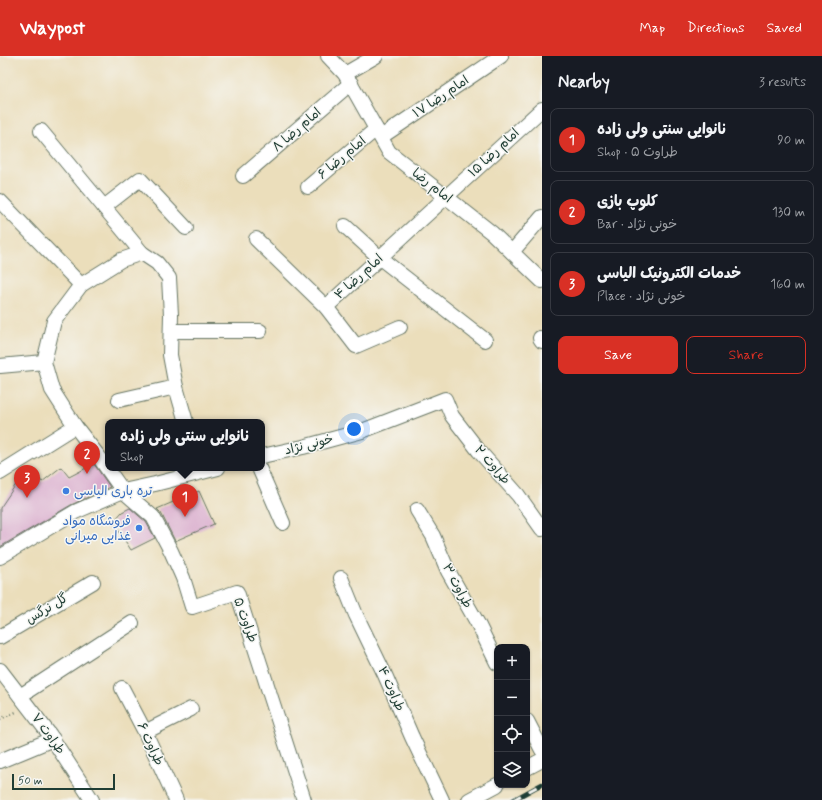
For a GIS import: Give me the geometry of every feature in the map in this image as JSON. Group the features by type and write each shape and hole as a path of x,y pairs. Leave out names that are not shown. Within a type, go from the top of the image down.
{"street":[{"name":"امام رضا","path":"328,56 348,79 389,152 492,233 542,281"},
{"name":"امام رضا ۸","path":"243,176 348,79 376,56"},
{"name":"امام رضا ۱۷","path":"379,133 501,56"},
{"name":"امام رضا ۱۵","path":"446,197 542,109"},
{"path":"41,131 142,253 157,263 168,278 171,315 170,355 176,387 185,419"},
{"name":"امام رضا ۶","path":"308,187 379,133"},
{"path":"104,207 140,178 186,228"},
{"name":"امام رضا ۴","path":"256,239 326,307 446,197"},
{"path":"0,201 81,285"},
{"path":"512,252 542,217"},
{"path":"345,226 380,258 485,340"},
{"path":"105,466 75,426 52,390 44,362 54,321 81,285 121,260 142,253"},
{"path":"326,307 356,346 400,327"},
{"path":"171,331 260,331"},
{"path":"0,366 44,362"},
{"path":"119,400 176,387"},
{"name":"خونی نژاد","path":"265,455 362,431 445,399"},
{"name":"طراوت ۲","path":"445,399 452,416 479,451 518,495 542,529"},
{"path":"0,473 75,426"},
{"path":"109,471 123,491"},
{"path":"0,557 75,512 123,491 155,484 197,471"},
{"path":"259,471 283,523"},
{"name":"طراوت ۵","path":"123,491 153,517 183,578 192,607 237,592 304,800"},
{"name":"طراوت ۳","path":"417,510 433,536 448,571 478,624 494,657"},
{"name":"طراوت ۴","path":"341,578 356,615 442,800"},
{"name":"گل نرگس","path":"0,637 93,582"},
{"path":"20,696 132,623"},
{"name":"طراوت ۷","path":"1,672 53,739 92,800"},
{"name":"طراوت ۶","path":"122,688 145,732 176,800"},
{"path":"145,732 191,709"},
{"path":"530,727 542,750"},
{"path":"0,761 53,739"},
{"path":"530,766 542,760"},
{"path":"469,800 494,787"}],"building":[{"path":"94,464 110,487 71,505 0,547 0,508 23,474 35,473 42,482 61,467 69,477"},
{"path":"199,491 214,524 175,541 161,513 157,509"},
{"name":"فروشگاه مواد غذایی میرانی","path":"130,508 146,522 155,538 131,550 113,522 122,512"}],"railway":[{"path":"513,800 542,784"}],"place":[{"name":"کلوپ بازی","path":"87,474"},
{"name":"تره باری الیاسی","path":"66,491"},
{"name":"خدمات الکترونیک الیاسی","path":"27,498"},
{"name":"نانوایی سنتی ولی زاده","path":"185,517"},
{"name":"فروشگاه مواد غذایی میرانی","path":"139,528"}]}
